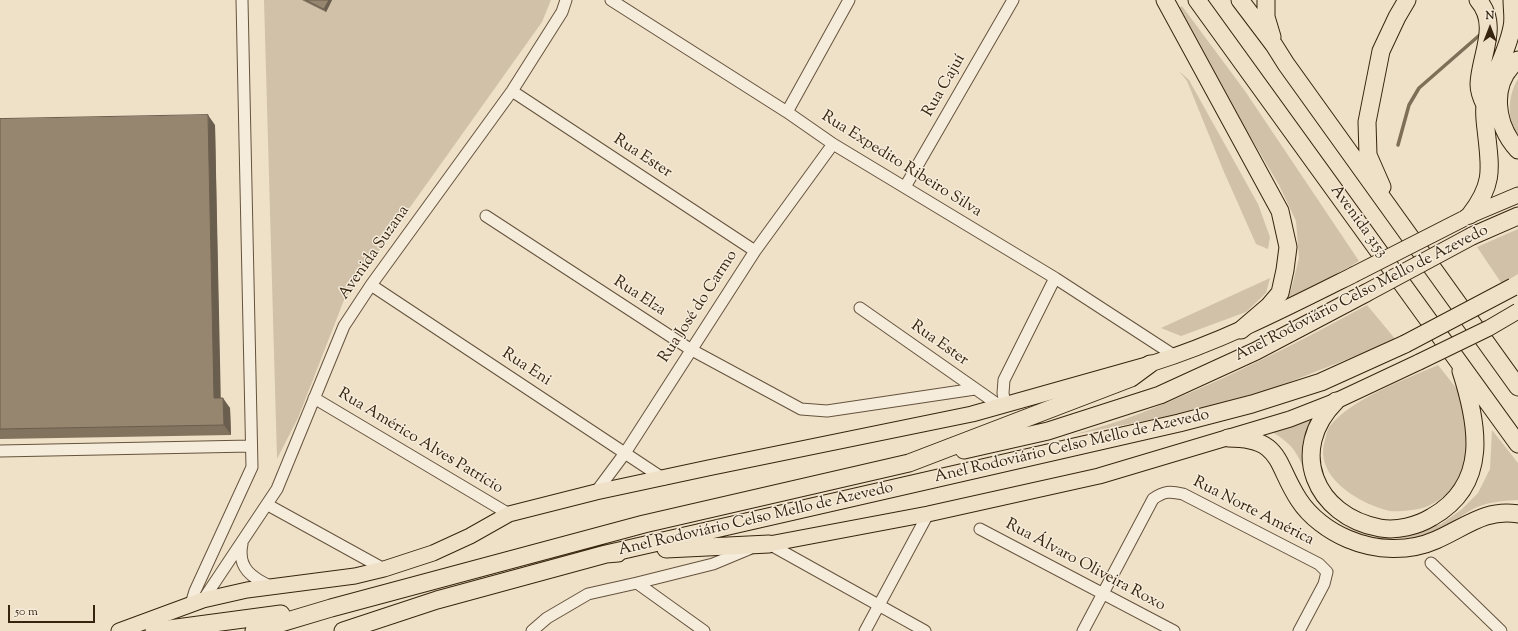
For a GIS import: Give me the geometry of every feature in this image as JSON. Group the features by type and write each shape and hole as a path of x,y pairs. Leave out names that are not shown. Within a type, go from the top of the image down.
{"highway":[{"path":"1165,0 1280,211 1288,247 1280,293 1269,306 1241,330"},
{"name":"Avenida 3153","path":"1197,0 1456,356 1518,444"},
{"name":"Avenida 3153","path":"1240,0 1274,45 1387,207 1518,387"},
{"path":"1266,0 1266,17 1274,45"},
{"path":"1387,207 1384,191 1368,155 1367,122 1381,51 1407,0"},
{"path":"1467,217 1486,192 1490,171 1485,106 1479,83 1489,27 1478,0"},
{"path":"1485,106 1494,76 1508,43 1513,26 1512,0"},
{"path":"1518,60 1501,85 1498,102 1503,129 1518,150"},
{"name":"Anel Rodoviário Celso Mello de Azevedo","path":"909,463 1048,431 1160,395 1256,351 1472,236 1518,216"},
{"name":"Anel Rodoviário Celso Mello de Azevedo","path":"606,554 1179,423 1252,404 1320,382 1405,344 1516,286"},
{"path":"1336,401 1327,410 1316,427 1311,448 1314,478 1322,492 1347,515 1367,525 1390,529 1421,522 1439,514 1458,496 1467,484 1474,461 1476,434 1474,418 1456,356"},
{"path":"254,631 331,608 644,524 909,463 1131,378 1150,364"},
{"path":"1228,438 1250,440 1269,448 1281,462 1295,494 1306,510 1333,532 1349,540 1370,546 1390,549 1420,546 1438,540 1483,516 1504,512 1518,514"},
{"path":"343,631 437,600 606,554 764,544"},
{"path":"154,631 331,608"}],"main road":[{"name":"Anel Rodoviário Celso Mello de Azevedo","path":"119,631 197,602 247,590 355,576 384,569 433,553 470,536 509,514 596,492 972,414 1150,364 1175,356 1241,330 1467,217 1518,195"},
{"name":"Anel Rodoviário Celso Mello de Azevedo","path":"764,544 928,514 1099,476 1290,419 1336,401 1489,328 1518,312"}],"street":[{"path":"197,602 195,591 252,467 242,0"},
{"name":"Avenida Suzana","path":"197,602 243,542 268,505 287,470 314,398 344,326 371,285 512,91 562,12 566,0"},
{"name":"Rua Expedito Ribeiro Silva","path":"611,0 787,112 833,144 1055,278 1175,356"},
{"path":"787,112 849,0"},
{"name":"Rua Cajuí","path":"905,187 1012,0"},
{"name":"Rua Ester","path":"512,91 755,250"},
{"name":"Rua José do Carmo","path":"596,492 625,452 755,250 833,144"},
{"name":"Rua Elza","path":"486,216 690,349 801,409 827,412 975,389"},
{"path":"1002,405 1004,380 1055,278"},
{"name":"Rua Eni","path":"371,285 664,479"},
{"name":"Rua Ester","path":"860,308 975,389 1002,405"},
{"name":"Rua Américo Alves Patrício","path":"314,398 509,514"},
{"path":"0,451 251,446"},
{"name":"Rua Norte América","path":"1103,592 1153,499 1161,493 1171,491 1183,494 1319,564 1327,572 1324,584 1299,631"},
{"path":"268,505 384,569"},
{"path":"865,631 928,514"},
{"name":"Rua Álvaro Oliveira Roxo","path":"980,528 1174,631"},
{"path":"243,542 241,556 245,569 253,578 272,587"},
{"path":"532,631 547,618 588,594 640,585 713,564 764,544 925,631"},
{"path":"1432,563 1501,631"},
{"path":"640,585 704,631"},
{"path":"1084,631 1103,592"}],"shaded area":[{"path":"264,0 551,0 542,22 344,300 298,418 277,459"},
{"path":"1182,6 1245,91 1359,261 1281,307 1291,290 1299,258 1296,221 1279,185 1229,101 1179,8"},
{"path":"1179,71 1189,80 1258,204 1270,237 1268,249 1256,244 1224,172 1187,81"},
{"path":"1518,79 1518,134 1514,128 1510,114 1510,99"},
{"path":"1518,229 1518,274 1502,284 1477,247"},
{"path":"1270,278 1266,293 1246,312 1181,336 1161,328"},
{"path":"1367,305 1396,340 1269,390 1170,416 1072,435 1128,418 1166,403 1282,350"},
{"path":"1438,365 1468,403 1468,476 1447,494 1423,508 1390,511 1366,502 1353,495 1332,477 1326,466 1323,453 1325,440 1330,426 1339,416 1365,399 1395,383"},
{"path":"1313,419 1306,448 1329,507 1422,530 1441,524 1461,510 1478,493 1490,469 1492,430 1518,463 1518,500 1500,501 1482,505 1471,510 1440,530 1416,537 1389,538 1362,534 1340,523 1320,502 1312,490 1295,451 1286,442 1272,432"}],"building":[{"path":"306,0 329,0 324,9"},
{"path":"208,115 214,398 223,398 224,425 0,429 0,119"}],"waterway":[{"path":"1398,145 1409,105 1419,88 1482,33"}]}
